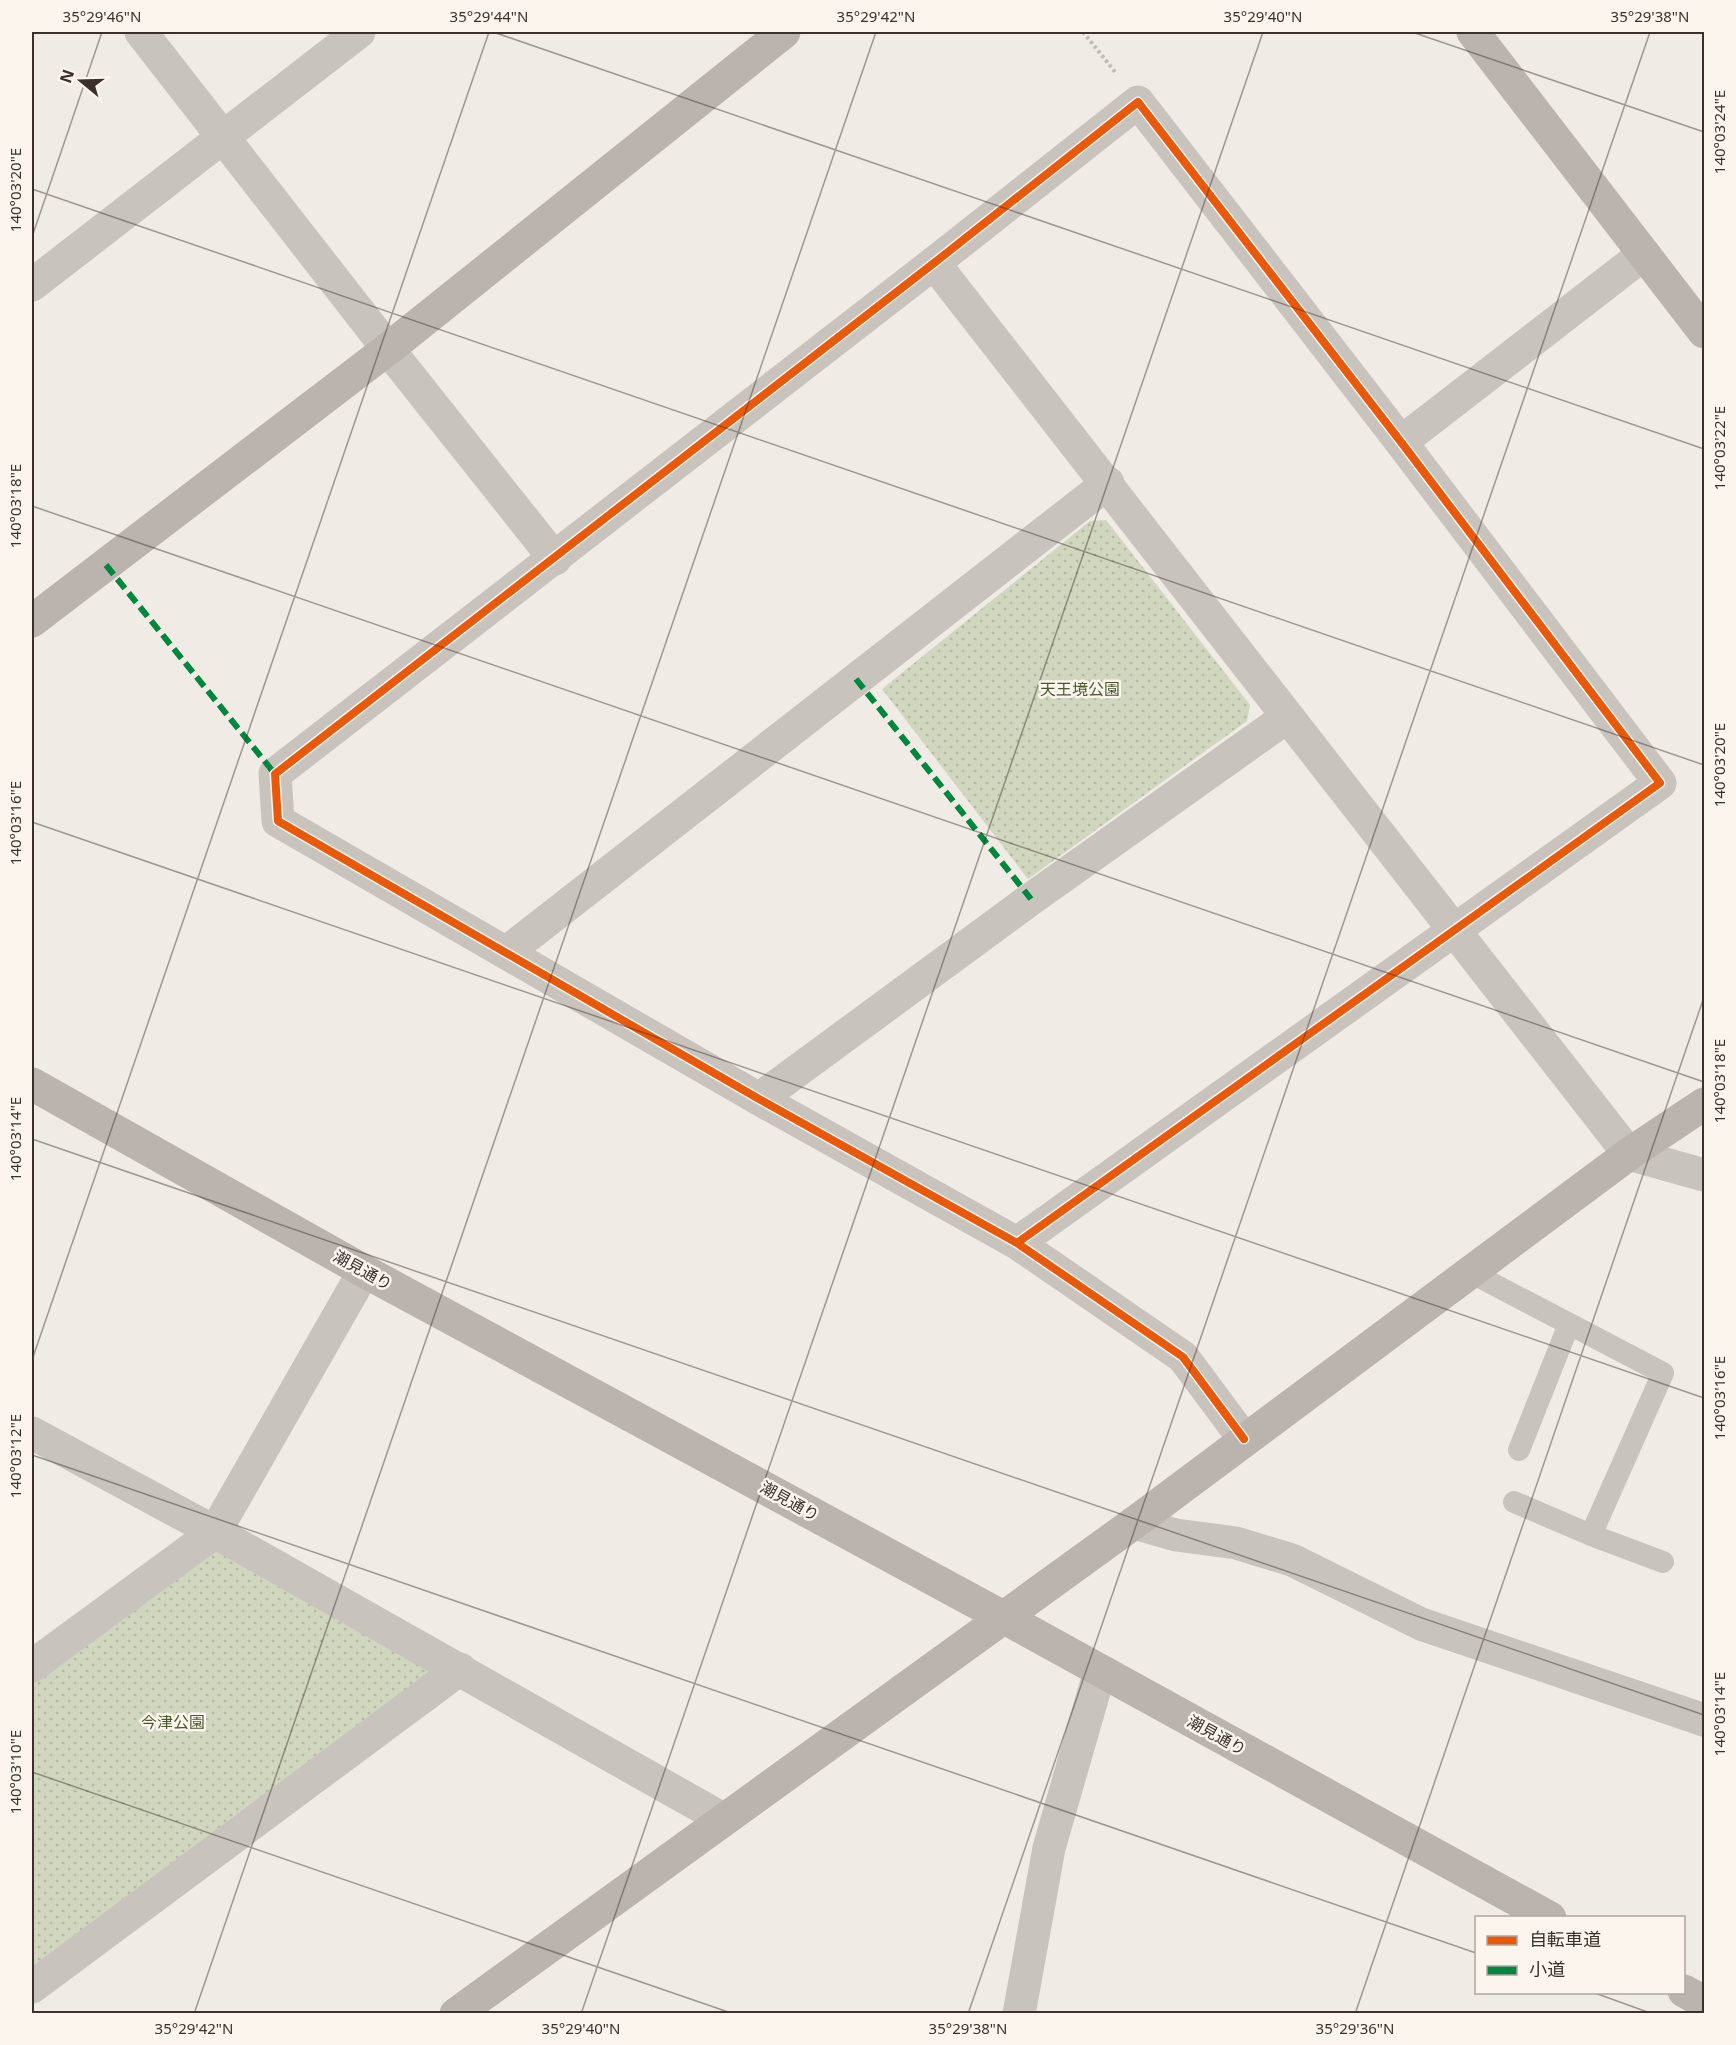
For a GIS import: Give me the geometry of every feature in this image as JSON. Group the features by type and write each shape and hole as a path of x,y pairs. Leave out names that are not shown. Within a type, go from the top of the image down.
{"street":[{"path":"141,32 555,559"},
{"path":"32,285 359,32"},
{"path":"32,621 388,349 784,32"},
{"path":"1473,32 1704,332"},
{"path":"1017,1243 1660,783 1401,442 1138,102 555,559 275,774 278,821 759,1099 1017,1243 1183,1357 1244,1439"},
{"path":"1401,442 1644,254"},
{"path":"934,263 1108,483 1287,717 1629,1154 1704,1175"},
{"path":"507,952 1108,483"},
{"path":"759,1099 1031,899 1287,717"},
{"name":"潮見通り","path":"32,1084 364,1271 1003,1617 1548,1916"},
{"path":"456,2013 1134,1523 1629,1154 1704,1104"},
{"path":"32,1666 215,1532 364,1271"},
{"path":"32,1433 215,1532 723,1819"},
{"path":"1134,1523 1176,1535 1236,1543 1292,1560 1421,1624 1704,1720"},
{"path":"32,1987 460,1670"},
{"path":"1019,2013 1049,1848 1100,1671"},
{"path":"1685,1992 1704,2002"}],"lane":[{"path":"1470,1272 1663,1373 1591,1535"},
{"path":"1520,1450 1569,1323"},
{"path":"1514,1502 1591,1535 1664,1562"}],"path":[{"path":"1083,32 1138,102"}],"green space":[{"name":"天王境公園","path":"1106,520 1250,705 1247,721 1028,879 882,689 1090,521"},
{"name":"今津公園","path":"215,1532 460,1669 32,1987 32,1666"}],"marked path":[{"path":"106,565 275,774"},
{"path":"856,679 1031,899"}],"cycle path":[{"path":"1017,1243 1660,783 1401,442 1138,102 275,774 278,821 759,1099 1017,1243 1183,1357 1244,1439"}]}
